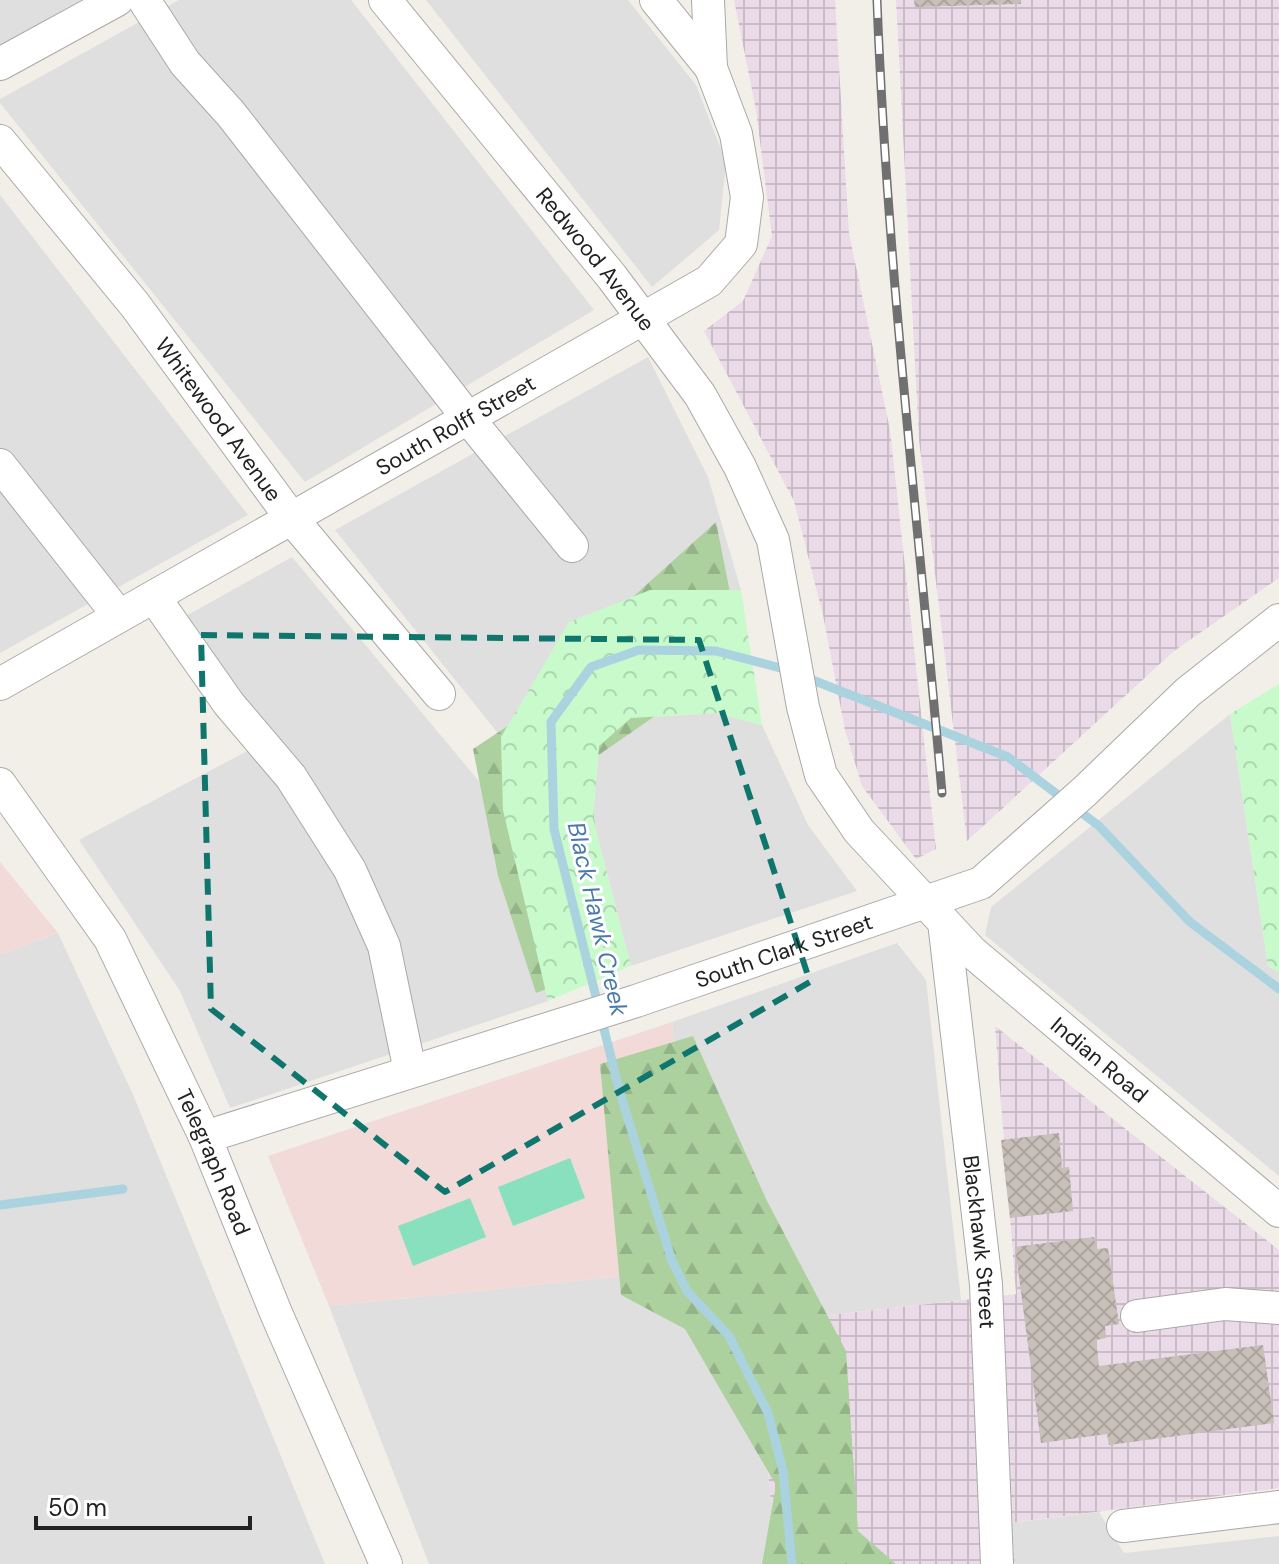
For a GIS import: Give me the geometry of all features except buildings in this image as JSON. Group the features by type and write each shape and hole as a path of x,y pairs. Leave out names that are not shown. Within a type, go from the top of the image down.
{"street":[{"path":"0,64 117,0"},
{"path":"144,0 185,63 231,114 572,546"},
{"name":"Redwood Avenue","path":"385,0 644,319 700,395 740,467 773,540 803,707 821,775 859,831 935,912"},
{"path":"656,0 711,68"},
{"path":"708,0 711,68"},
{"name":"South Rolff Street","path":"0,684 709,281 741,244 747,197 736,134 711,68"},
{"name":"Whitewood Avenue","path":"0,141 135,305 292,519 439,694"},
{"path":"0,465 119,616"},
{"path":"154,597 229,704 291,777 350,870 384,946 410,1071"},
{"name":"South Clark Street","path":"205,1137 570,1021 935,912 981,883 1043,830 1188,692 1279,620"},
{"name":"Telegraph Road","path":"0,784 110,939 205,1137 276,1313 386,1564"},
{"name":"Indian Road","path":"935,912 972,952 1279,1211"},
{"name":"Blackhawk Street","path":"935,912 986,1284 997,1564"},
{"path":"1137,1316 1225,1304 1279,1308"},
{"path":"1123,1526 1279,1507"}],"highlighted area":[{"path":"201,635 699,640 810,982 445,1192 211,1009"}],"shaded area":[{"path":"0,0 81,0 0,45"},
{"path":"179,0 351,0 594,310 305,482 0,103 0,99"},
{"path":"426,0 628,0 696,85 726,162 719,230 652,287"},
{"path":"734,0 835,0 849,233 890,430 936,849 916,859 862,786 845,730 823,615 794,501 704,331 743,301 772,236 756,110"},
{"path":"896,0 1279,0 1279,578 1174,651 967,841 919,440"},
{"path":"0,195 248,515 0,653"},
{"path":"648,357 708,477 741,590 650,590 501,737 335,530"},
{"path":"292,557 503,810 548,1001 230,1108 180,991 79,840 270,739 182,618"},
{"path":"716,713 762,725 808,825 857,891 631,966 593,819 599,746 631,718"},
{"path":"1230,714 1268,966 1279,972 1279,1176 985,935 991,907"},
{"path":"0,862 58,933 0,955"},
{"path":"58,933 134,1097 325,1564 0,1564 0,955"},
{"path":"897,943 926,980 961,1300 752,1324 778,1564 429,1564 329,1306 694,1269 672,1022"},
{"path":"672,1022 694,1269 329,1306 268,1156"},
{"path":"995,1026 1279,1250 1279,1488 1011,1523 1015,1564 778,1564 752,1324 1016,1294"},
{"path":"1099,1512 1124,1553 1279,1536 1279,1564 1015,1564 1011,1523"}],"green space":[{"path":"716,522 754,713 668,707 590,761 600,900 619,962 536,993 498,876 473,749 526,714 615,613"},
{"path":"650,590 741,590 762,725 716,713 631,718 599,746 593,819 631,966 548,1001 503,810 501,737 569,622"},
{"path":"1279,684 1279,972 1268,966 1230,714"},
{"path":"693,1036 766,1199 846,1351 858,1531 896,1564 762,1564 776,1485 685,1329 621,1295 600,1064"},
{"path":"570,1158 585,1198 513,1226 498,1187"},
{"path":"470,1198 486,1237 413,1266 398,1226"}],"waterway":[{"name":"Black Hawk Creek","path":"788,670 716,651 639,650 591,667 551,722 554,829 620,1093 672,1261 687,1291 729,1336 768,1413 783,1471 792,1564"},
{"name":"Black Hawk Creek","path":"805,677 1008,757 1099,826 1190,922 1279,989"},
{"path":"0,1205 123,1189"}],"railway":[{"path":"877,0 896,298 942,793"}]}
